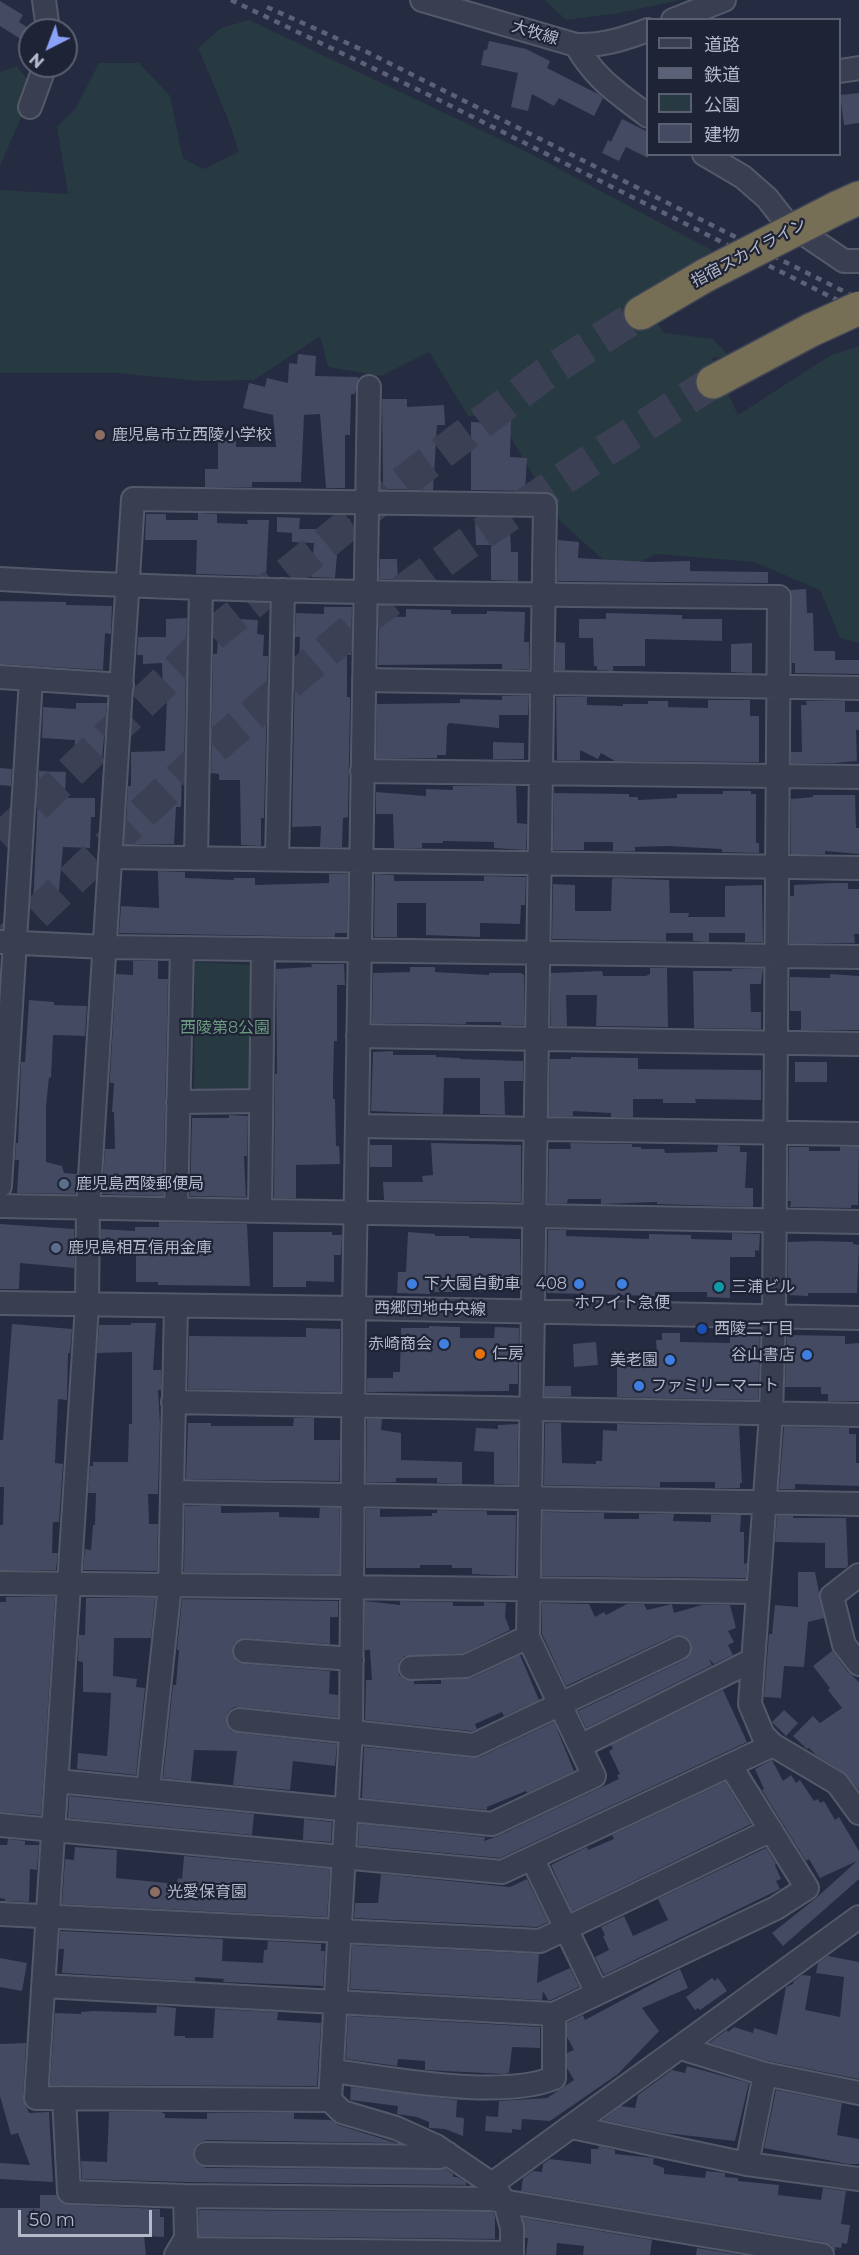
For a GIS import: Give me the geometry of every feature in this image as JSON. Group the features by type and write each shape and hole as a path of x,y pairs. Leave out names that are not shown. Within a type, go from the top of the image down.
{"highway":[{"name":"指宿スカイライン","path":"641,313 706,274 848,203"},
{"path":"713,382 811,330 859,308"}],"street":[{"path":"44,0 46,18"},
{"name":"大牧線","path":"422,0 576,45 613,42 646,31"},
{"path":"678,18 724,0"},
{"path":"576,45 587,64 599,78 646,114"},
{"path":"841,71 859,68"},
{"path":"30,107 41,78"},
{"path":"707,156 743,177 767,198 785,221 844,261 859,261"},
{"path":"330,2100 351,1731 354,1308 369,387"},
{"path":"57,1781 492,1824 594,1776 528,1637 545,505 134,499 88,1208 87,1305 36,2098 330,2100 342,2112 396,2128 447,2153 498,2193 822,2255"},
{"path":"0,579 128,586 365,592 779,597 774,1316 771,1414 750,1704 763,1735 773,1745 837,1783 859,1813"},
{"path":"196,858 201,588"},
{"path":"277,860 283,590"},
{"path":"0,677 122,685"},
{"path":"0,1186 7,942 31,679"},
{"path":"364,680 859,688"},
{"path":"362,771 859,777"},
{"path":"110,857 859,868"},
{"path":"7,942 105,947 859,957"},
{"path":"176,1209 182,948"},
{"path":"260,1211 263,949"},
{"path":"358,1036 859,1044"},
{"path":"178,1102 261,1101"},
{"path":"357,1126 859,1134"},
{"path":"0,1206 859,1222"},
{"name":"西郷団地中央線","path":"0,1304 859,1318"},
{"path":"148,1790 170,1585 176,1306"},
{"path":"173,1402 859,1415"},
{"path":"172,1492 859,1504"},
{"path":"859,1575 832,1596 844,1645 859,1664"},
{"path":"0,1583 758,1592"},
{"path":"411,1668 466,1666 528,1637"},
{"path":"239,1720 474,1745 679,1647"},
{"path":"245,1651 352,1659"},
{"path":"580,1746 753,1660"},
{"path":"0,1825 502,1872 773,1745"},
{"path":"44,1986 554,2014 776,1908 807,1888 730,1765"},
{"path":"0,1914 540,1941 771,1830"},
{"path":"532,1858 597,1993"},
{"path":"64,2098 69,2192 185,2196 490,2199 572,2127 859,1917"},
{"path":"332,2071 479,2088 541,2083 554,2078 554,2014"},
{"path":"681,2048 765,2074 859,2093"},
{"path":"747,2164 765,2074"},
{"path":"572,2127 747,2164 859,2179"},
{"path":"206,2154 440,2157 447,2153"},
{"path":"185,2196 184,2252 512,2254 512,2228 498,2193"}],"green space":[{"path":"545,0 680,0 619,13 566,20"},
{"path":"249,20 529,153 717,253 639,295 664,333 713,339 729,356 712,358 738,415 831,355 859,346 859,643 840,638 820,590 754,562 656,554 618,573 560,521 498,416 468,416 429,352 381,376 328,367 320,336 254,380 200,381 116,373 0,373 0,190 68,194 57,127 76,108 99,63 139,63 170,96 183,158 203,169 239,152 228,119 198,48 221,28"},
{"path":"17,66 18,78 26,78 31,84 20,120 0,166 0,72"},
{"name":"西陵第8公園","path":"195,962 257,965 256,1093 194,1092"}],"building":[{"path":"0,1 23,15 18,18 18,37 0,26"},
{"path":"489,41 526,49 550,61 547,68 598,94 603,98 594,116 559,98 554,106 532,94 528,111 511,107 518,73 481,65 484,50 487,50"},
{"path":"859,93 859,123 844,125 841,95"},
{"path":"622,119 646,131 646,156 648,158 626,147 619,161 602,153 608,140 611,142"},
{"path":"298,354 316,356 315,376 359,377 355,394 351,394 350,435 345,435 345,488 326,488 320,414 304,415 301,482 252,482 252,487 205,487 205,469 218,469 218,441 236,441 236,447 276,447 273,415 243,408 249,383 265,387 267,378 288,383 289,363 297,364"},
{"path":"382,399 407,399 407,407 444,405 445,425 437,425 433,490 383,489"},
{"path":"495,420 511,420 510,457 527,458 525,491 471,490 471,422 495,423"},
{"path":"198,513 217,514 217,523 248,524 247,520 269,520 266,576 196,574 197,540 145,540 146,514 166,514 166,520 198,520"},
{"path":"277,517 300,518 299,529 329,529 328,520 350,519 352,542 338,543 335,578 311,577 314,543 292,542 292,533 277,532"},
{"path":"492,519 492,527 510,526 511,552 518,552 518,581 491,580 491,545 476,545 475,520"},
{"path":"558,540 579,542 578,558 649,562 690,561 690,571 768,572 768,583 557,581"},
{"path":"380,559 397,559 398,579 379,579"},
{"path":"806,589 807,613 813,613 814,651 835,651 835,660 859,660 859,674 795,673 795,663 792,663 792,597 790,590"},
{"path":"0,601 66,602 66,605 112,606 111,634 105,633 103,670 0,664"},
{"path":"324,607 352,607 351,655 347,655 347,697 350,697 348,817 343,818 342,847 320,847 321,826 292,827 295,664 299,664 300,637 295,637 296,613 324,614"},
{"path":"406,609 451,610 451,614 487,614 487,611 525,612 524,642 529,642 529,669 502,669 502,664 378,665 379,616 406,617"},
{"path":"606,613 682,615 682,619 722,619 722,641 645,639 645,666 613,666 613,671 597,670 597,666 594,666 593,638 579,638 579,619 606,619"},
{"path":"187,618 184,773 182,773 181,807 176,807 174,844 125,844 128,786 131,786 131,752 165,751 167,696 163,696 162,663 143,664 143,655 137,655 138,637 166,637 166,619"},
{"path":"219,618 258,620 257,634 264,635 263,656 268,656 264,818 261,818 261,846 241,845 240,780 219,780 219,774 211,773 213,654 217,654"},
{"path":"556,642 565,643 565,670 556,670"},
{"path":"752,643 752,673 731,672 731,644"},
{"path":"502,696 529,696 528,715 499,715 499,728 449,723 446,755 437,755 437,758 376,758 377,704 460,703 460,699 502,700"},
{"path":"556,697 587,697 587,705 623,706 623,704 648,704 648,701 668,701 668,707 708,708 708,700 750,700 750,716 759,716 759,762 615,761 601,753 598,759 580,750 580,760 557,760"},
{"path":"806,701 845,701 845,712 859,712 859,730 856,730 857,761 791,763 791,752 802,752 801,705 807,705"},
{"path":"76,703 107,703 102,759 74,757 75,740 42,738 43,707 76,709"},
{"path":"493,742 524,743 524,759 493,759"},
{"path":"0,768 12,769 11,786 0,785"},
{"path":"39,771 66,772 65,798 95,798 95,817 91,817 90,848 63,847 57,911 33,909"},
{"path":"453,786 516,786 517,823 527,824 526,850 494,848 494,842 443,841 443,843 422,843 422,848 394,848 393,814 376,814 376,792 426,796 426,789 453,790"},
{"path":"723,791 751,791 751,794 756,794 756,843 759,843 759,853 722,852 722,849 667,846 635,847 635,851 613,851 613,842 584,842 584,850 553,850 554,793 629,794 629,797 638,797 638,800 677,798 677,794 723,794"},
{"path":"813,795 855,795 859,854 825,851 825,854 791,854 791,799 813,797"},
{"path":"158,871 185,872 185,878 234,880 234,878 255,878 255,885 329,883 329,874 348,874 347,933 335,933 335,937 119,933 121,906 159,908"},
{"path":"375,874 394,875 394,881 484,881 484,876 526,877 525,905 521,905 520,924 480,923 480,937 426,935 426,903 397,903 397,937 374,937"},
{"path":"612,879 669,880 670,913 689,913 688,917 725,917 725,886 762,885 763,942 745,942 745,933 709,933 709,942 693,941 693,933 666,933 666,941 552,939 553,884 575,885 575,911 611,911"},
{"path":"848,883 848,889 859,889 859,934 854,934 855,943 790,943 790,896 794,896 794,885"},
{"path":"133,961 158,961 158,979 168,979 163,1196 102,1194 105,1149 115,1149 114,1112 112,1112 114,1083 110,1083 110,1077 116,974 133,975"},
{"path":"311,964 344,964 345,985 337,985 337,1041 334,1041 333,1080 336,1146 339,1146 340,1164 296,1165 296,1198 274,1198 275,1074 277,1074 276,969 312,967"},
{"path":"410,967 435,967 435,972 489,975 489,973 521,973 524,975 524,1025 501,1025 501,1022 372,1023 373,973 410,972"},
{"path":"650,968 667,968 668,1027 596,1026 597,995 566,995 567,1026 551,1026 551,973 602,971 603,976 646,976 650,974"},
{"path":"732,969 763,969 761,984 750,984 751,1012 761,1012 761,1029 694,1028 693,971 732,971"},
{"path":"830,974 859,976 859,1030 801,1030 801,1011 790,1011 790,977 830,978"},
{"path":"29,1000 54,1002 54,1005 87,1006 85,1036 53,1035 51,1078 49,1077 46,1107 46,1162 62,1166 64,1173 77,1174 75,1194 17,1193 19,1160 15,1160 16,1143 18,1143 21,1062 25,1062"},
{"path":"393,1051 393,1055 436,1055 436,1057 460,1059 523,1061 523,1081 504,1081 505,1115 480,1114 480,1078 444,1078 443,1114 371,1111 373,1052"},
{"path":"571,1057 638,1058 638,1069 761,1070 761,1100 695,1099 696,1103 663,1103 663,1099 633,1099 633,1117 611,1117 611,1113 573,1111 573,1116 549,1116 550,1059 571,1059"},
{"path":"795,1062 827,1062 827,1082 795,1082"},
{"path":"229,1115 248,1116 247,1156 244,1156 246,1197 190,1196 192,1118 229,1118"},
{"path":"431,1143 521,1145 521,1202 384,1200 383,1182 423,1182 422,1176 433,1175"},
{"path":"570,1143 632,1144 632,1147 641,1147 641,1149 664,1149 665,1153 717,1152 718,1145 740,1146 740,1152 747,1152 745,1188 753,1188 753,1207 657,1204 657,1202 601,1204 601,1199 568,1199 567,1203 548,1203 549,1149 571,1149"},
{"path":"370,1145 392,1145 392,1167 370,1167"},
{"path":"789,1147 809,1147 809,1151 840,1151 840,1147 859,1147 858,1205 851,1205 851,1208 790,1207 791,1201 788,1201"},
{"path":"159,1222 247,1224 250,1286 158,1285 158,1282 136,1282 136,1250 101,1248 101,1229 135,1231 135,1227 159,1227"},
{"path":"0,1224 74,1229 74,1268 20,1263 19,1289 0,1289"},
{"path":"548,1230 566,1230 566,1236 649,1239 649,1234 691,1235 691,1239 732,1240 732,1233 760,1234 759,1251 755,1250 755,1257 730,1257 730,1298 707,1297 707,1292 655,1292 655,1296 547,1293"},
{"path":"273,1232 332,1232 332,1235 342,1235 341,1255 334,1255 334,1282 306,1281 306,1287 273,1287"},
{"path":"408,1232 435,1234 435,1236 520,1239 520,1285 488,1284 488,1292 397,1293 398,1272 406,1272"},
{"path":"788,1242 853,1242 859,1245 857,1293 788,1295"},
{"path":"131,1323 156,1323 153,1370 161,1370 161,1390 158,1390 160,1424 158,1494 148,1494 149,1524 158,1524 157,1571 83,1570 85,1549 91,1550 93,1525 95,1525 96,1493 88,1493 90,1466 93,1466 93,1462 128,1462 129,1424 132,1424 132,1352 97,1353 99,1325 131,1325"},
{"path":"12,1324 72,1329 70,1353 68,1353 67,1400 58,1399 55,1463 63,1464 59,1522 53,1522 52,1553 58,1553 56,1570 0,1570 0,1525 3,1525 4,1487 0,1487 0,1440 3,1440"},
{"path":"429,1326 460,1327 460,1338 494,1338 495,1327 519,1328 518,1384 509,1384 509,1391 367,1392 367,1378 393,1378 393,1372 400,1372 401,1328 429,1328"},
{"path":"306,1328 340,1329 340,1392 188,1389 189,1336 306,1337"},
{"path":"737,1332 760,1332 758,1400 617,1397 617,1367 658,1367 656,1340 662,1340 662,1333 680,1333 680,1342 730,1343 730,1337 737,1337"},
{"path":"787,1335 845,1336 845,1344 859,1343 859,1401 828,1401 828,1394 821,1394 821,1387 785,1387"},
{"path":"596,1342 598,1365 574,1367 573,1344"},
{"path":"545,1386 571,1386 571,1396 545,1396"},
{"path":"294,1418 314,1418 314,1440 340,1440 339,1481 186,1479 188,1423 211,1423 211,1426 293,1426"},
{"path":"367,1419 382,1419 381,1430 401,1433 401,1460 462,1462 462,1484 437,1483 437,1478 396,1478 396,1482 366,1482"},
{"path":"545,1423 561,1423 562,1463 596,1464 596,1461 602,1461 603,1430 617,1431 617,1424 739,1426 742,1483 740,1483 740,1488 715,1488 715,1482 660,1482 660,1487 544,1485"},
{"path":"518,1424 517,1485 494,1484 494,1452 474,1451 476,1428 498,1429 498,1425"},
{"path":"784,1427 849,1428 849,1434 856,1434 859,1486 795,1484 795,1489 779,1489"},
{"path":"185,1506 221,1506 221,1513 279,1512 279,1517 319,1518 320,1508 339,1508 339,1574 184,1572"},
{"path":"366,1509 380,1509 380,1517 432,1516 432,1513 437,1513 437,1510 487,1511 487,1515 516,1515 515,1576 472,1574 472,1568 452,1568 452,1565 420,1565 420,1568 366,1568"},
{"path":"543,1512 604,1513 604,1519 639,1519 639,1514 674,1514 673,1521 711,1522 711,1515 741,1515 740,1532 744,1532 746,1578 542,1576"},
{"path":"777,1516 846,1518 848,1566 846,1568 825,1568 825,1543 775,1542"},
{"path":"798,1572 815,1572 824,1618 808,1622 804,1667 784,1666 781,1698 764,1697 769,1634 772,1634 775,1605 798,1607"},
{"path":"6,1597 55,1597 41,1815 0,1812 0,1602 6,1602"},
{"path":"86,1598 155,1598 151,1638 114,1638 113,1676 137,1679 136,1687 145,1688 136,1775 77,1769 78,1753 107,1756 111,1693 83,1692 83,1662 78,1661 79,1635 85,1635"},
{"path":"182,1599 338,1601 338,1617 330,1617 330,1644 245,1638 234,1643 232,1651 237,1662 244,1664 330,1671 329,1694 338,1695 338,1717 234,1707 228,1712 226,1719 231,1731 238,1733 337,1744 335,1766 293,1761 290,1790 233,1785 237,1751 194,1750 191,1781 163,1778 173,1685 176,1685"},
{"path":"365,1601 400,1605 400,1601 453,1602 453,1606 484,1606 484,1602 506,1603 505,1617 510,1630 463,1653 404,1656 399,1662 399,1675 405,1680 414,1681 414,1684 441,1684 441,1680 472,1678 520,1655 539,1700 504,1716 502,1712 475,1724 477,1729 472,1731 365,1720 366,1680 372,1680 370,1650 365,1650"},
{"path":"542,1603 589,1604 595,1617 604,1612 606,1615 627,1604 644,1604 647,1610 672,1604 674,1613 702,1605 730,1605 736,1628 728,1631 734,1642 728,1645 733,1655 714,1664 709,1659 712,1665 586,1728 578,1711 685,1660 690,1655 691,1643 686,1637 673,1636 566,1686 542,1634"},
{"path":"832,1651 859,1682 859,1790 844,1772 816,1755 809,1748 807,1749 793,1736 813,1716 820,1723 842,1708 813,1666"},
{"path":"723,1690 747,1742 500,1858 358,1845 359,1824 485,1837 484,1841 498,1836 619,1779 617,1775 620,1774 609,1751 613,1749 611,1745"},
{"path":"784,1710 798,1723 786,1736 772,1722"},
{"path":"554,1722 574,1771 527,1793 526,1791 487,1807 487,1810 362,1798 364,1747 473,1758 480,1757"},
{"path":"772,1760 783,1781 791,1775 796,1783 800,1780 814,1801 818,1799 820,1803 824,1801 835,1820 839,1817 859,1851 859,1879 783,1946 772,1933 815,1899 857,1861 820,1878 809,1859 806,1861 762,1790 764,1789 755,1769"},
{"path":"725,1782 751,1824 572,1911 551,1865 587,1847 588,1850 614,1839 612,1835"},
{"path":"69,1796 254,1814 252,1835 68,1818"},
{"path":"304,1819 332,1822 331,1842 303,1840"},
{"path":"8,1839 25,1841 25,1845 39,1845 37,1870 30,1869 29,1902 5,1901 0,1898 0,1845 7,1845"},
{"path":"75,1847 117,1850 116,1878 177,1884 178,1878 182,1879 184,1856 330,1869 327,1917 62,1904 65,1859 74,1860"},
{"path":"766,1848 776,1864 781,1879 776,1881 780,1889 604,1975 595,1957 609,1950 601,1927 624,1916 633,1936 668,1920 658,1899"},
{"path":"381,1874 510,1887 527,1879 548,1922 537,1927 354,1918 355,1903 378,1903"},
{"path":"60,1931 223,1939 222,1961 263,1963 264,1950 267,1950 268,1941 321,1944 321,1951 325,1951 323,1986 223,1982 224,1979 195,1977 195,1981 62,1973 64,1949 59,1949"},
{"path":"352,1945 539,1954 537,1983 570,1968 579,1987 551,2000 548,2000 543,1991 542,2000 350,1989"},
{"path":"828,1956 859,1962 859,2079 768,2061 709,2043 734,2027 753,2033 754,2028 777,2035 786,1987 802,1975 811,1976 805,2010 840,2017 844,1977 816,1973 818,1963"},
{"path":"0,1958 27,1963 22,1991 0,1987"},
{"path":"680,1969 688,1988 642,2008 659,2031 618,2074 550,2121 522,2119 521,2130 512,2129 512,2133 485,2131 486,2116 498,2117 499,2101 547,2098 574,2080 567,2068 567,2053 574,2050 567,2037 567,2023 583,2015 585,2020"},
{"path":"712,1978 715,1981 718,1978 727,1991 700,2010 698,2008 695,2010 686,1997"},
{"path":"157,2006 176,2008 174,2036 185,2036 185,2038 213,2038 215,2009 278,2012 277,2020 321,2023 317,2086 50,2085 55,2013 81,2014 81,2012 93,2011 156,2013"},
{"path":"348,2016 540,2027 540,2048 512,2047 509,2073 504,2074 425,2070 425,2061 398,2059 397,2066 346,2059"},
{"path":"26,2043 23,2098 29,2113 49,2112 53,2182 0,2179 0,2163 30,2165 18,2133 11,2135 0,2096 0,2044"},
{"path":"687,2066 749,2083 735,2141 665,2133 603,2120 621,2106 635,2108 638,2095 672,2070 685,2073"},
{"path":"351,2087 457,2100 456,2117 464,2118 463,2136 445,2129 429,2128 429,2122 417,2117 397,2114 398,2106 350,2100"},
{"path":"776,2090 842,2103 837,2135 859,2139 859,2164 848,2164 764,2148"},
{"path":"109,2112 161,2112 165,2114 165,2118 207,2119 207,2113 294,2113 294,2119 331,2120 338,2125 396,2143 206,2140 195,2147 194,2160 206,2168 446,2169 453,2174 453,2177 466,2182 466,2185 82,2179 81,2161 107,2162"},
{"path":"599,2146 615,2150 615,2154 654,2158 653,2164 664,2168 664,2174 705,2178 706,2171 725,2173 725,2177 738,2178 738,2181 779,2185 778,2195 821,2200 823,2188 846,2191 841,2224 850,2225 847,2244 842,2243 841,2248 835,2247 835,2252 831,2245 824,2242 521,2191 523,2178 533,2171 542,2172 543,2164 550,2159 591,2164 591,2149 598,2149"},
{"path":"40,2195 56,2195 62,2203 69,2205 160,2209 160,2217 164,2217 164,2237 144,2236 146,2255 0,2255 0,2208 40,2208"},
{"path":"199,2210 489,2212 494,2213 495,2217 495,2239 199,2236"},
{"path":"523,2218 652,2240 650,2255 583,2255 584,2246 557,2243 556,2255 526,2255 528,2238 525,2238"},
{"path":"697,2248 741,2255 696,2255"}],"tunnel":[{"path":"0,840 217,631 346,526 545,374 641,313"},
{"path":"0,948 189,769 357,625 465,545 603,452 713,382"}],"railway":[{"path":"231,0 433,97 859,311"},
{"path":"267,7 367,52 859,299"}],"place":[{"name":"鹿児島市立西陵小学校","path":"100,435"},
{"name":"鹿児島西陵郵便局","path":"64,1184"},
{"name":"鹿児島相互信用金庫","path":"56,1248"},
{"name":"下大園自動車","path":"412,1284"},
{"name":"408","path":"579,1284"},
{"name":"ホワイト急便","path":"622,1284"},
{"name":"三浦ビル","path":"719,1287"},
{"name":"西陵二丁目","path":"702,1329"},
{"name":"赤崎商会","path":"444,1344"},
{"name":"仁房","path":"480,1354"},
{"name":"谷山書店","path":"807,1355"},
{"name":"美老園","path":"670,1360"},
{"name":"ファミリーマート","path":"639,1386"},
{"name":"光愛保育園","path":"155,1892"}]}
